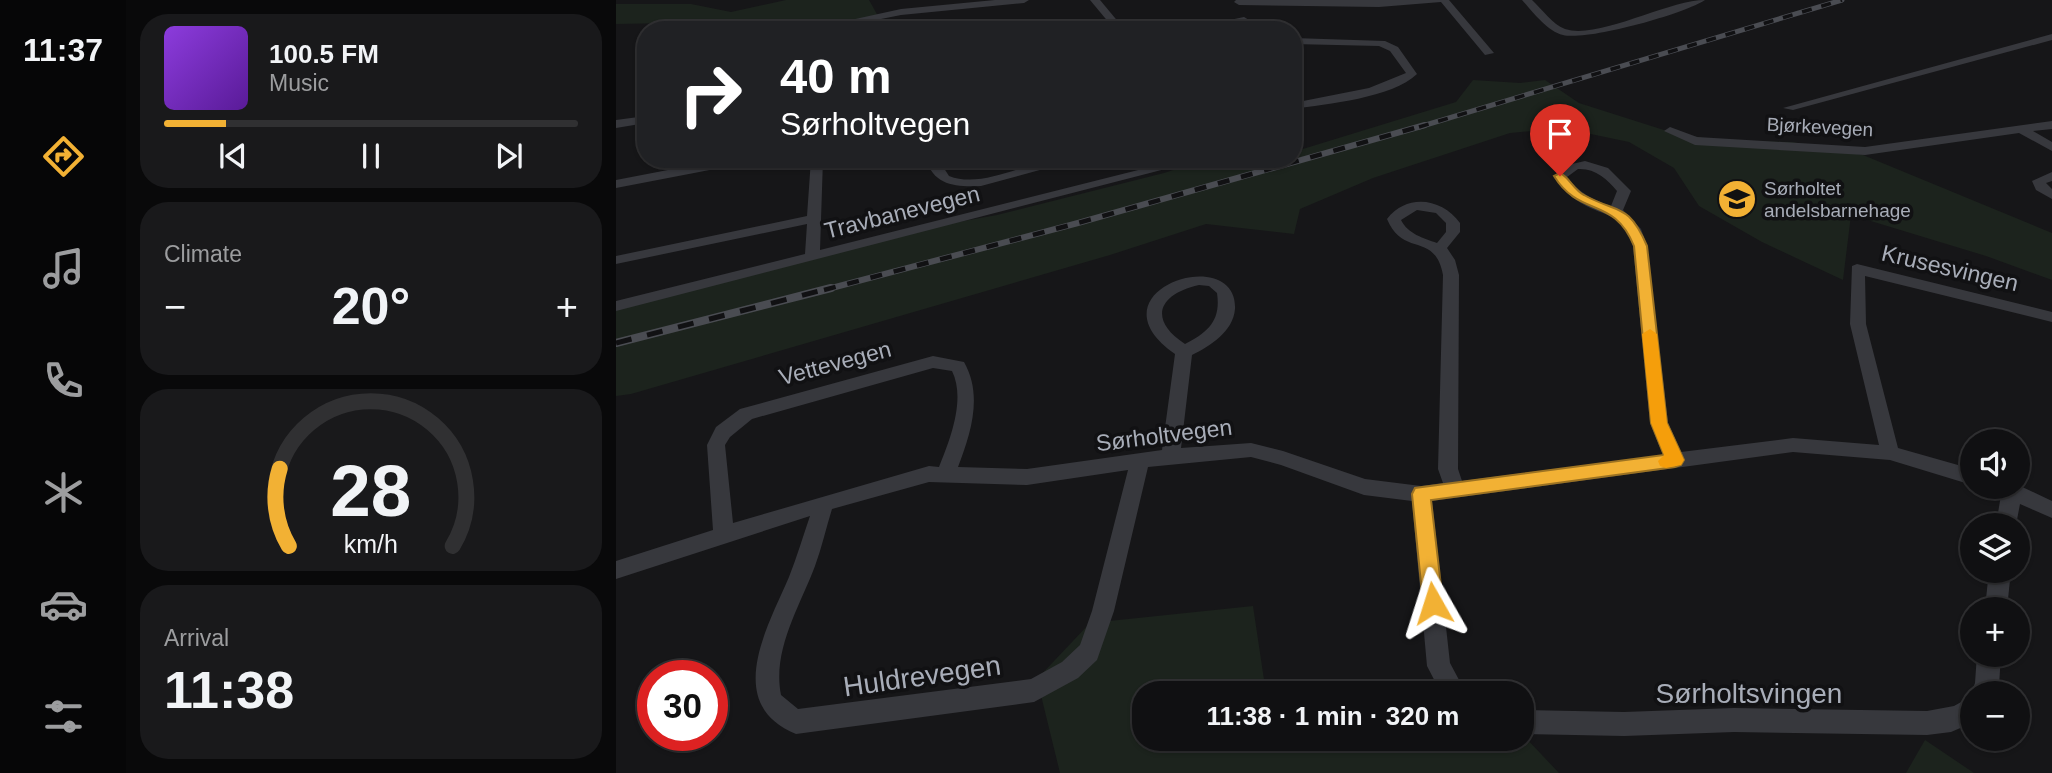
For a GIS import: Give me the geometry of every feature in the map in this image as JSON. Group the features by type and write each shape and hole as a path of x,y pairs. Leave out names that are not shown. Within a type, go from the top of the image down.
{"street":[{"path":"856,21 901,12 1024,0"},
{"path":"1095,0 1112,21"},
{"path":"1244,21 1239,1 1441,0 1489,53"},
{"path":"1527,0 1560,30 1577,34 1658,14 1700,0"},
{"path":"1790,107 2052,37"},
{"path":"1302,41 1381,43 1394,49 1412,74 1403,80 1385,85 1302,104"},
{"path":"616,124 637,120"},
{"name":"Bjørkevegen","path":"1670,131 1695,141 1866,151 2052,125"},
{"path":"2020,129 2052,147"},
{"path":"616,184 699,168"},
{"path":"811,258 816,168"},
{"path":"934,168 945,180 965,183 981,182 1038,168"},
{"name":"Travbanevegen","path":"616,306 1163,168"},
{"path":"2052,176 2039,181 2041,187 2052,195"},
{"path":"1616,211 1634,229 1640,246 1659,423 1675,460"},
{"path":"616,260 812,219"},
{"path":"1440,248 1448,260 1451,275 1448,469 1455,489"},
{"name":"Krusesvingen","path":"1890,453 1858,324 1857,269 2052,317"},
{"path":"1196,280 1211,282 1222,288 1228,299 1227,314 1219,331 1185,352 1157,330 1154,317 1158,302 1177,285 1196,280"},
{"path":"1171,456 1185,352"},
{"name":"Vettevegen","path":"724,535 716,445 723,432 746,414 933,362 958,366 965,374 959,443 946,474"},
{"name":"Sørholtvegen","path":"616,570 902,479 929,474 1027,477 1171,456 1251,450 1283,458 1363,488 1421,494 1793,445 1890,453 1960,473"},
{"name":"Huldrevegen","path":"824,503 806,562 772,652 769,669 767,691 776,711 796,722 1034,690 1070,670 1089,652 1103,611 1140,461"},
{"path":"1421,494 1439,666 1447,681"},
{"path":"2028,499 2052,510"},
{"name":"Sørholtsvingen","path":"1534,722 1623,724 1734,720 1927,723 1960,717"}],"shaded area":[{"path":"786,0 869,0 878,16 843,21 637,21 637,24 616,24 616,4 691,4 731,12"},
{"path":"1473,80 1520,83 1545,80 1579,103 1667,131 1714,140 1792,142 1863,155 2052,233 2052,280 1986,256 1851,215 1843,280 1762,242 1699,206 1674,168 1629,142 1562,128 1510,133 1373,178 1300,209 1294,234 1206,224 1110,255 631,394 616,396 616,303 930,227 997,215 1179,168 1302,168 1302,149 1456,102"},
{"path":"1253,606 1264,681 1132,681 1132,751 1534,751 1534,747 1559,773 1060,773 1037,679 1090,623"},
{"path":"1925,740 1974,773 1906,773"}],"railway":[{"path":"1419,127 1842,0"},
{"path":"1302,160 1425,125"},
{"path":"824,290 1273,168"},
{"path":"616,343 831,288"}],"slow traffic":[{"path":"1650,334 1659,423 1675,460 1666,461"}],"place":[{"name":"Sørholtet andelsbarnehage","path":"1737,199"}],"route":[{"path":"1433,603 1421,494 1524,478 1675,460 1659,423 1643,264 1634,229 1616,211 1580,198 1567,187 1560,176"}]}
